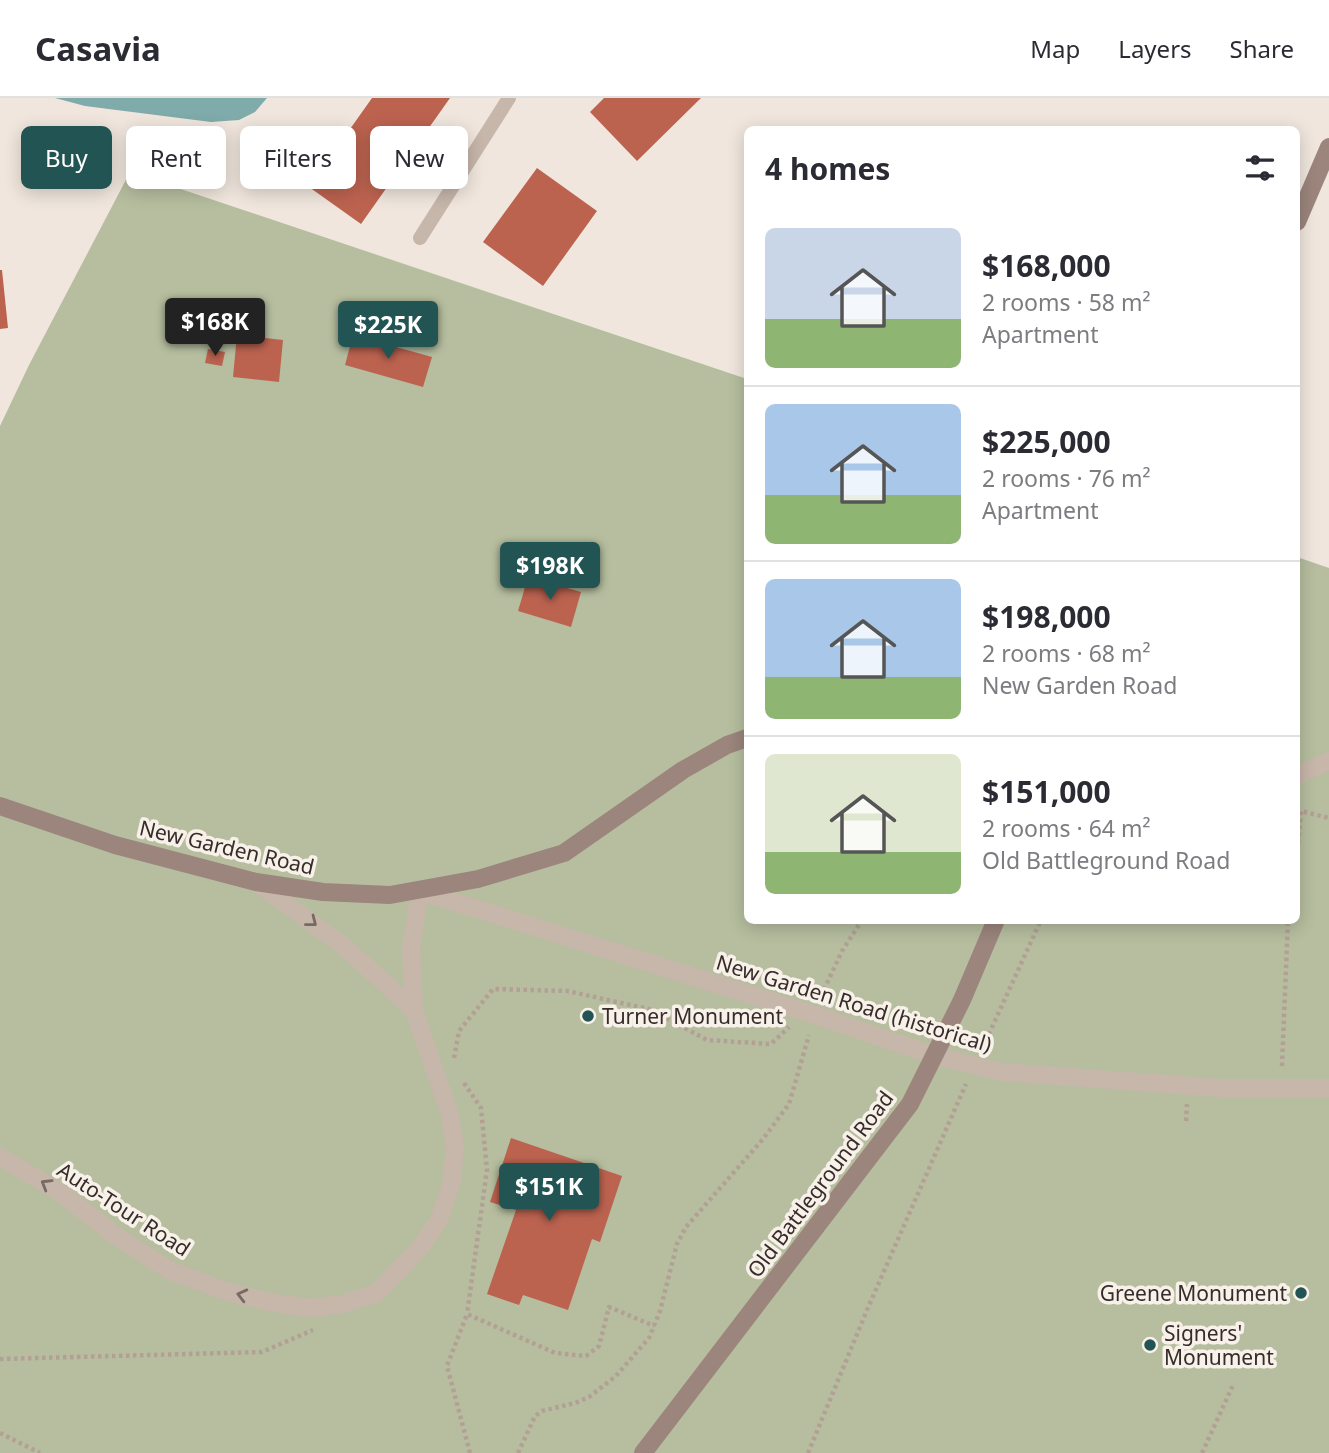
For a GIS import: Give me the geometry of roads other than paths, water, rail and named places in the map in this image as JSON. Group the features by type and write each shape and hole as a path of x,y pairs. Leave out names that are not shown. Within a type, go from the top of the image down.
{"street":[{"path":"1300,215 1329,147"},
{"name":"New Garden Road","path":"0,806 115,845 256,882 323,892 390,895 478,880 564,853 683,770 727,745 744,739"},
{"path":"1300,774 1329,761"},
{"path":"256,882 345,947 414,1010"},
{"path":"414,1010 411,947 420,891"},
{"name":"New Garden Road (historical)","path":"420,891 810,1013 936,1056 1002,1072 1221,1088 1329,1088"},
{"name":"Old Battleground Road","path":"643,1453 910,1104 936,1056 994,924"},
{"name":"Auto-Tour Road","path":"0,1157 58,1191 118,1237 169,1270 228,1292 309,1308 343,1304 377,1293 419,1249 439,1220 452,1181 455,1145 450,1115 414,1010"}],"lane":[{"path":"420,237 509,98"}],"water":[{"path":"55,98 267,98 255,112 239,120 211,122 85,106"}],"place":[{"name":"Turner Monument","path":"588,1016"},
{"name":"Greene Monument","path":"1301,1293"},
{"name":"Signers' Monument","path":"1150,1345"}]}
